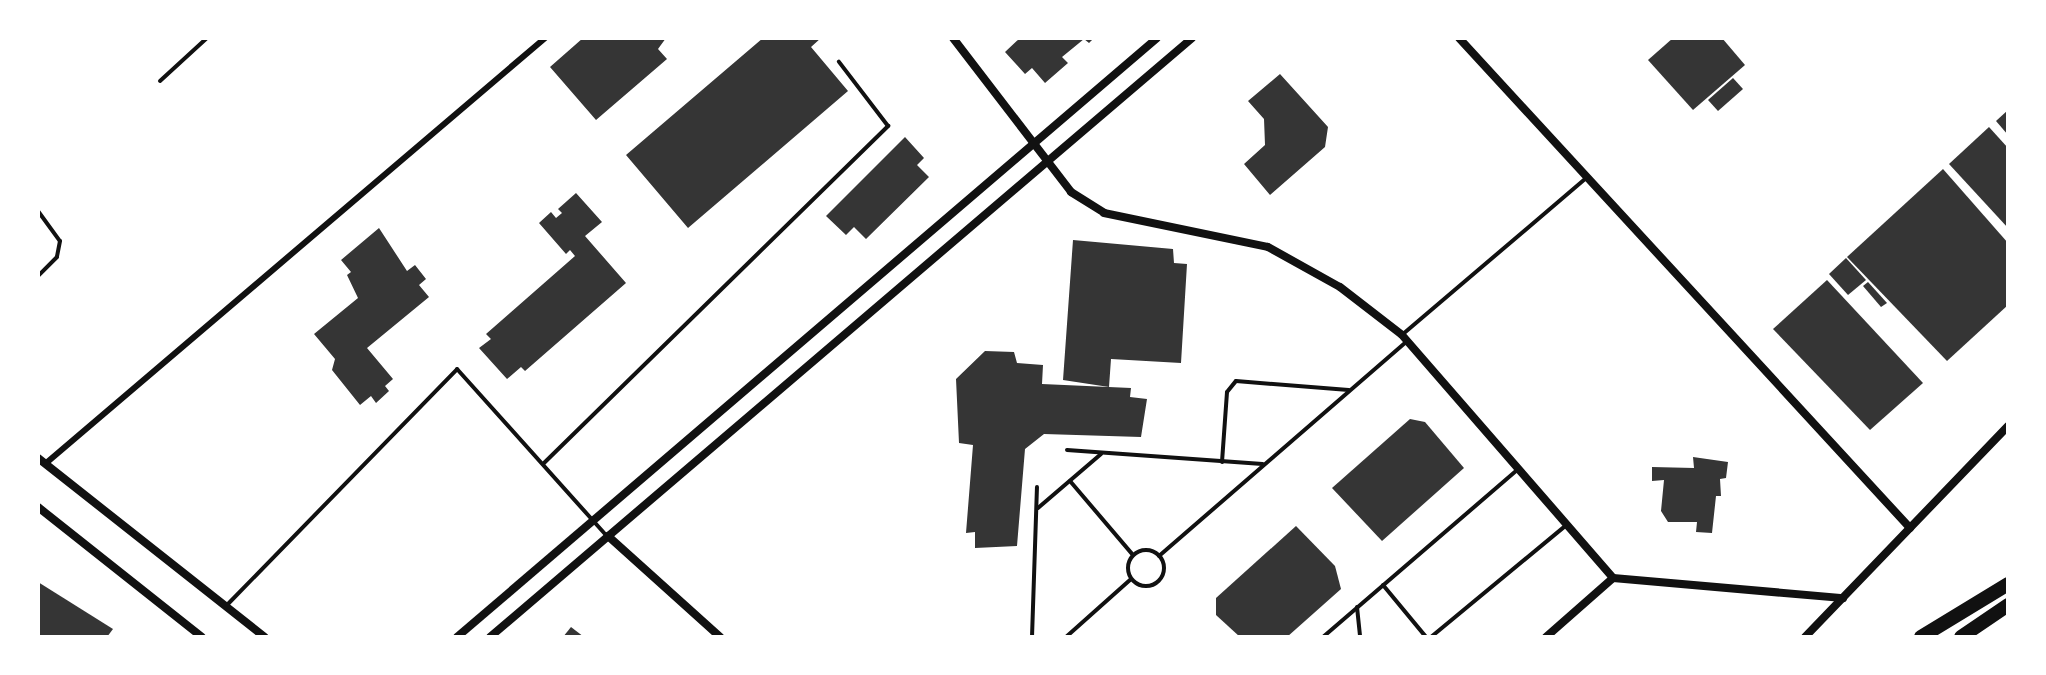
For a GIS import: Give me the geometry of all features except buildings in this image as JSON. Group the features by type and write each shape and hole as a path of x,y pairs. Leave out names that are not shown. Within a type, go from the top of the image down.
{"highway":[{"path":"1921,637 2008,584"},
{"path":"1961,637 2008,605"}],"street":[{"path":"265,637 42,461 545,38"},
{"path":"953,38 1071,192 1104,213 1268,247 1340,287 1404,338 1613,578 1843,598"},
{"path":"457,637 1157,38"},
{"path":"490,637 1192,38"},
{"path":"1459,38 1910,528"},
{"path":"1805,637 2008,426"},
{"path":"38,507 199,636"},
{"path":"608,536 720,637"},
{"path":"1546,637 1613,578"}],"lane":[{"path":"160,81 207,38"},
{"path":"544,463 888,126 839,62"},
{"path":"1159,556 1350,391 1404,338 1587,177"},
{"path":"38,211 60,241 57,257 38,276"},
{"path":"226,606 457,369 544,463 591,522 608,536"},
{"path":"1222,462 1227,392 1236,381 1350,391"},
{"path":"1067,450 1265,465"},
{"path":"1036,509 1103,453"},
{"path":"1323,637 1519,469"},
{"path":"1070,481 1133,555"},
{"path":"1032,637 1037,487"},
{"path":"1383,585 1429,637 1567,524"},
{"path":"1149,550 1159,556 1164,571 1156,583 1143,587 1131,579 1128,565 1133,555 1149,550"},
{"path":"1066,637 1131,579"},
{"path":"1357,607 1360,637"}]}
